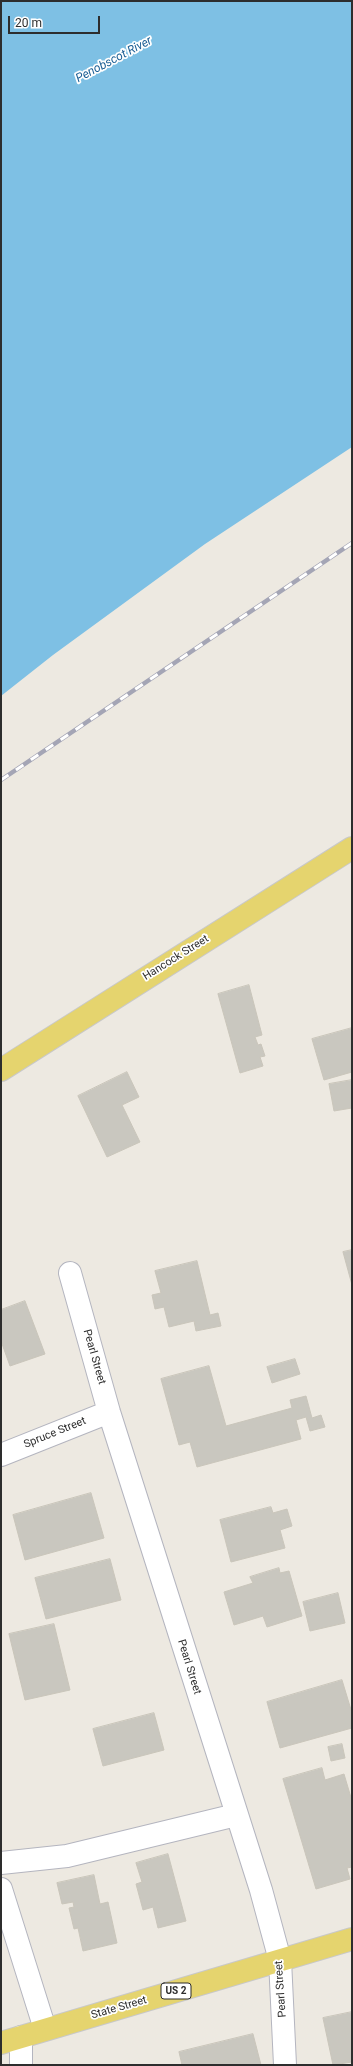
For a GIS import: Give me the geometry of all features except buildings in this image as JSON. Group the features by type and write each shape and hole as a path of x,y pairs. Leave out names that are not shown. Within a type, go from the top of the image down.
{"main road":[{"name":"Hancock Street","path":"1,1070 352,848"},
{"name":"State Street","path":"11,2040 352,1939"}],"street":[{"name":"Pearl Street","path":"70,1273 109,1412 261,1890 280,1960 284,2065"},
{"name":"Spruce Street","path":"1,1455 109,1412"},
{"path":"1,1863 68,1856 236,1815"},
{"path":"1,1889 45,2029"},
{"path":"11,2040 21,2065"}],"water":[{"name":"Penobscot River","path":"1,1 352,1 352,447 205,544 53,655 1,696"}],"railway":[{"path":"1,780 352,543"}]}
